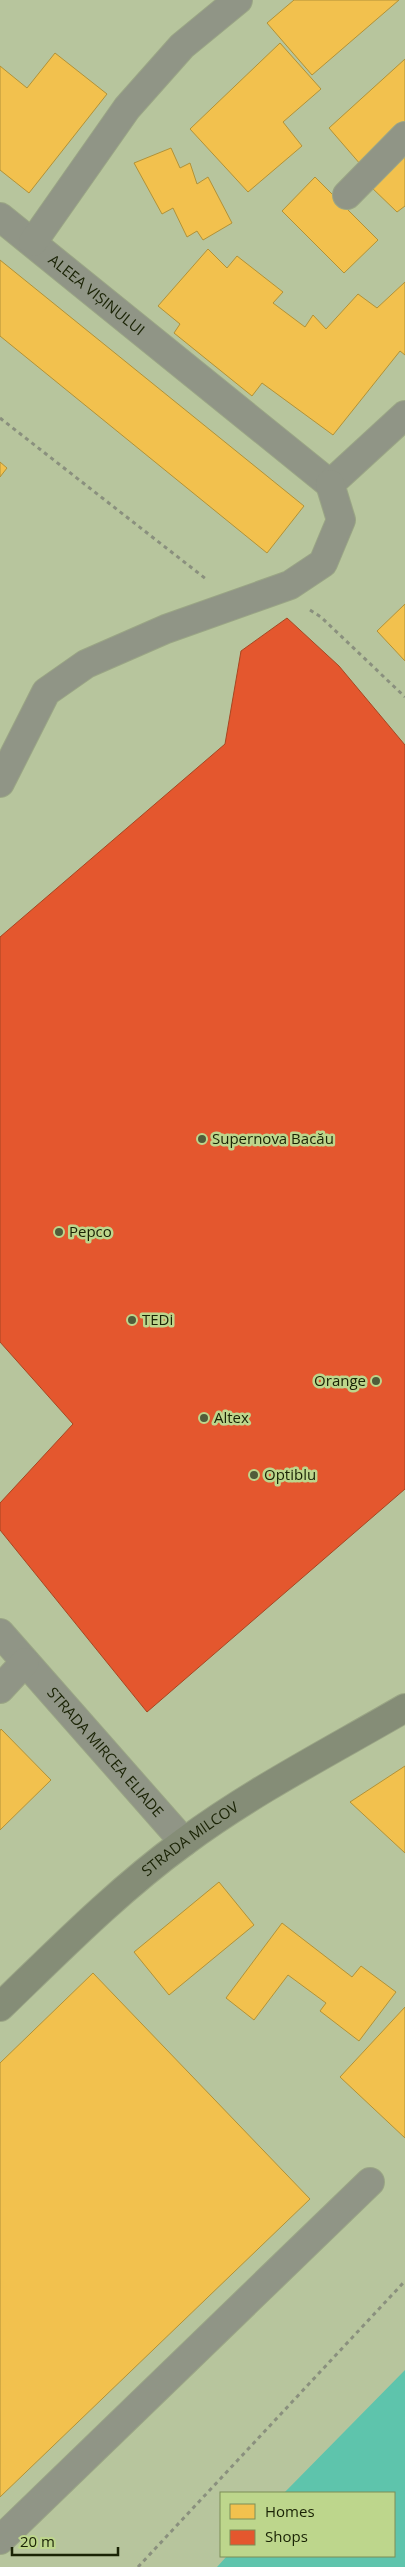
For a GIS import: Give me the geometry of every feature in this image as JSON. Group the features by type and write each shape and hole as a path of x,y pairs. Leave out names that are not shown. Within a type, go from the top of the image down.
{"main road":[{"name":"STRADA MILCOV","path":"0,2006 83,1927 184,1842 255,1796 405,1708"}],"street":[{"path":"33,242 127,108 182,46 238,0"},
{"path":"347,195 405,136"},
{"name":"ALEEA VIȘINULUI","path":"0,216 330,484"},
{"path":"0,783 46,692 86,664 166,629 290,585 323,563 341,520 330,484 405,415"},
{"name":"STRADA MIRCEA ELIADE","path":"0,1632 184,1842"},
{"path":"0,1689 25,1662"},
{"path":"0,2540 370,2182"}],"path":[{"path":"0,418 184,563 212,584 244,602"},
{"path":"302,606 322,617 405,698"},
{"path":"138,2567 405,2281"}],"water":[{"path":"405,2370 405,2567 217,2567 226,2557 395,2557 395,2492 285,2492"}],"building: Homes":[{"path":"294,0 399,0 312,75 267,23"},
{"path":"280,43 321,89 283,122 302,146 248,192 190,129"},
{"path":"55,53 107,94 29,193 0,170 0,66 27,88"},
{"path":"405,59 405,122 361,165 329,128"},
{"path":"171,148 180,168 190,163 197,184 208,177 232,223 203,240 197,231 187,237 173,208 162,214 134,163"},
{"path":"405,153 405,206 397,212 370,186"},
{"path":"315,177 378,240 344,273 282,211"},
{"path":"208,249 227,268 237,256 283,292 273,303 305,327 313,315 326,329 358,294 377,308 405,282 405,355 400,351 333,435 262,383 252,396 174,333 180,324 158,306"},
{"path":"0,260 304,506 267,553 0,336"},
{"path":"0,462 7,468 0,477"},
{"path":"405,604 405,661 377,631"},
{"path":"1,1729 51,1780 0,1830 0,1731"},
{"path":"405,1766 405,1853 350,1802"},
{"path":"219,1882 254,1925 169,1995 134,1952"},
{"path":"282,1923 352,1977 361,1966 396,1992 359,2041 320,2011 326,2003 288,1975 254,2020 226,1998"},
{"path":"93,1973 310,2199 0,2497 0,2063"},
{"path":"405,2007 405,2138 340,2077"}],"building: Shops":[{"name":"Supernova Bacău","path":"287,618 339,666 405,745 405,1489 147,1712 0,1530 0,1503 73,1424 0,1342 0,937 225,744 241,651"}],"place":[{"name":"Supernova Bacău","path":"202,1139"},
{"name":"Pepco","path":"59,1232"},
{"name":"TEDi","path":"132,1320"},
{"name":"Orange","path":"376,1381"},
{"name":"Altex","path":"204,1418"},
{"name":"Optiblu","path":"254,1475"}]}
